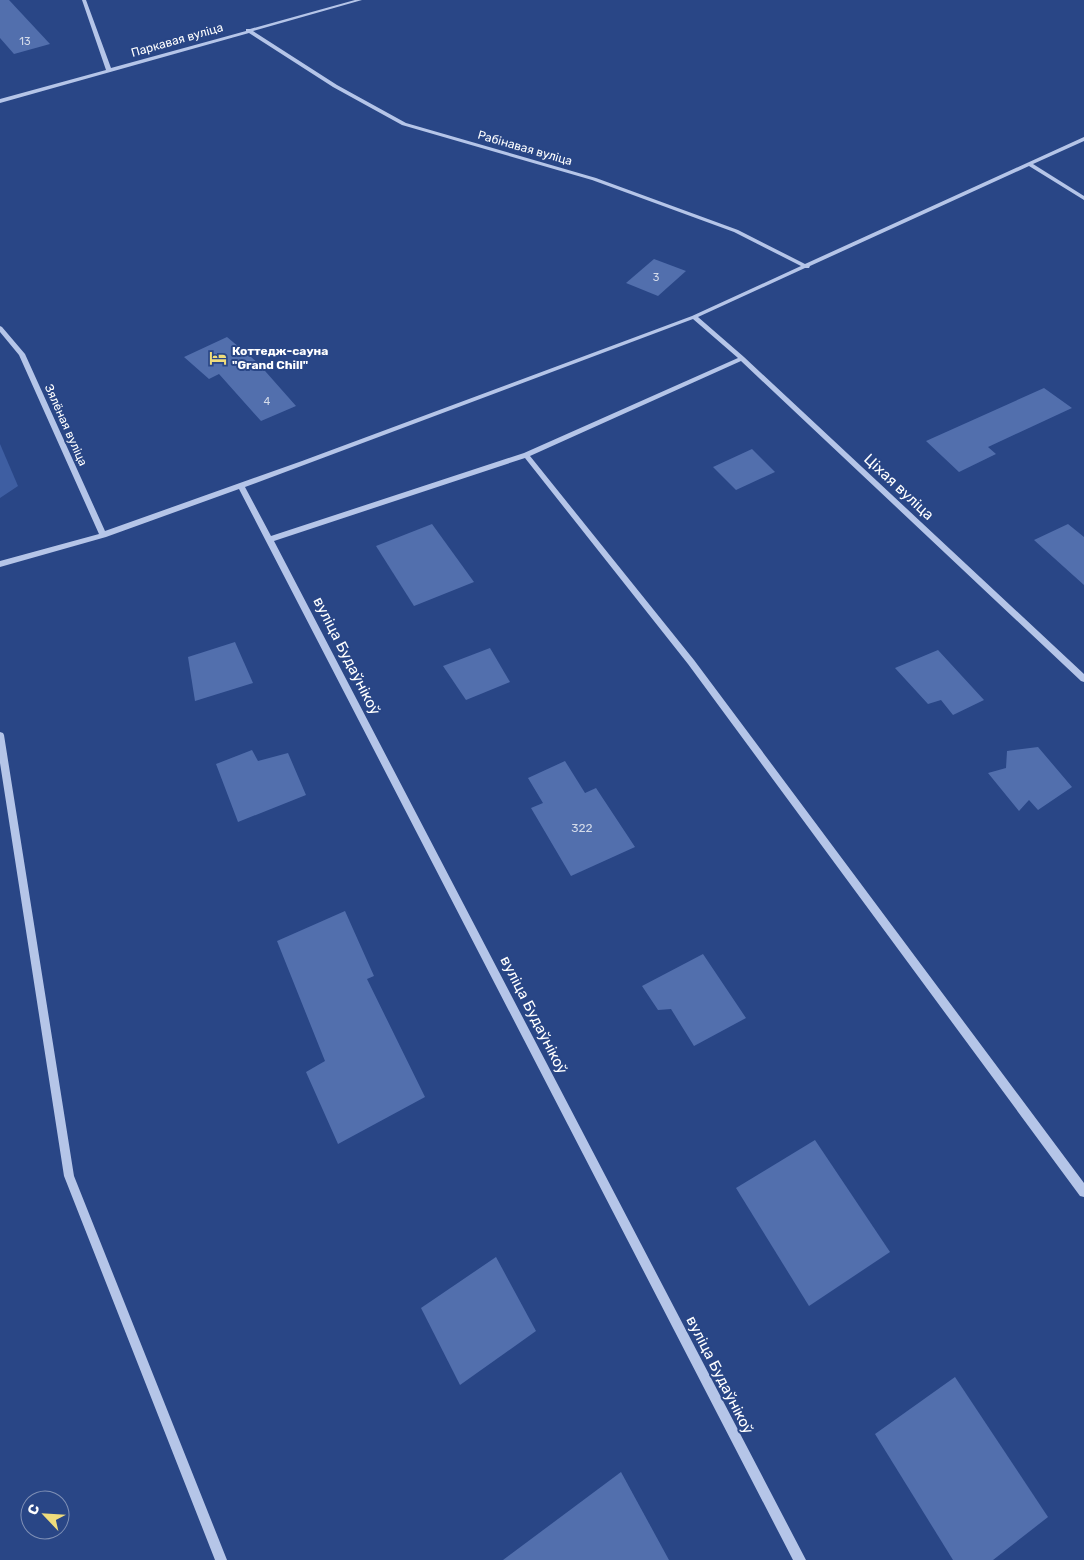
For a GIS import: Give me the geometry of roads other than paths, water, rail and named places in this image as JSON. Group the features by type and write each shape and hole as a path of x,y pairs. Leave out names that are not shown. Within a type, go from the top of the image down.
{"street":[{"path":"84,0 110,70"},
{"name":"Паркавая вуліца","path":"0,101 360,0"},
{"name":"Рабінавая вуліца","path":"248,30 335,86 404,124 594,179 736,231 807,267"},
{"path":"0,564 102,535 694,317 1084,139"},
{"path":"1029,164 1084,198"},
{"name":"Ціхая вуліца","path":"694,317 742,358 1084,679"},
{"name":"Зялёная вуліца","path":"0,328 22,354 102,535"},
{"path":"270,539 526,455 742,358"},
{"path":"526,455 691,662 1084,1192"},
{"name":"вуліца Будаўнікоў","path":"241,485 800,1560"},
{"path":"0,735 69,1176 221,1560"}],"place":[{"name":"Коттедж-сауна \"Grand Chill\"","path":"218,358"}]}
